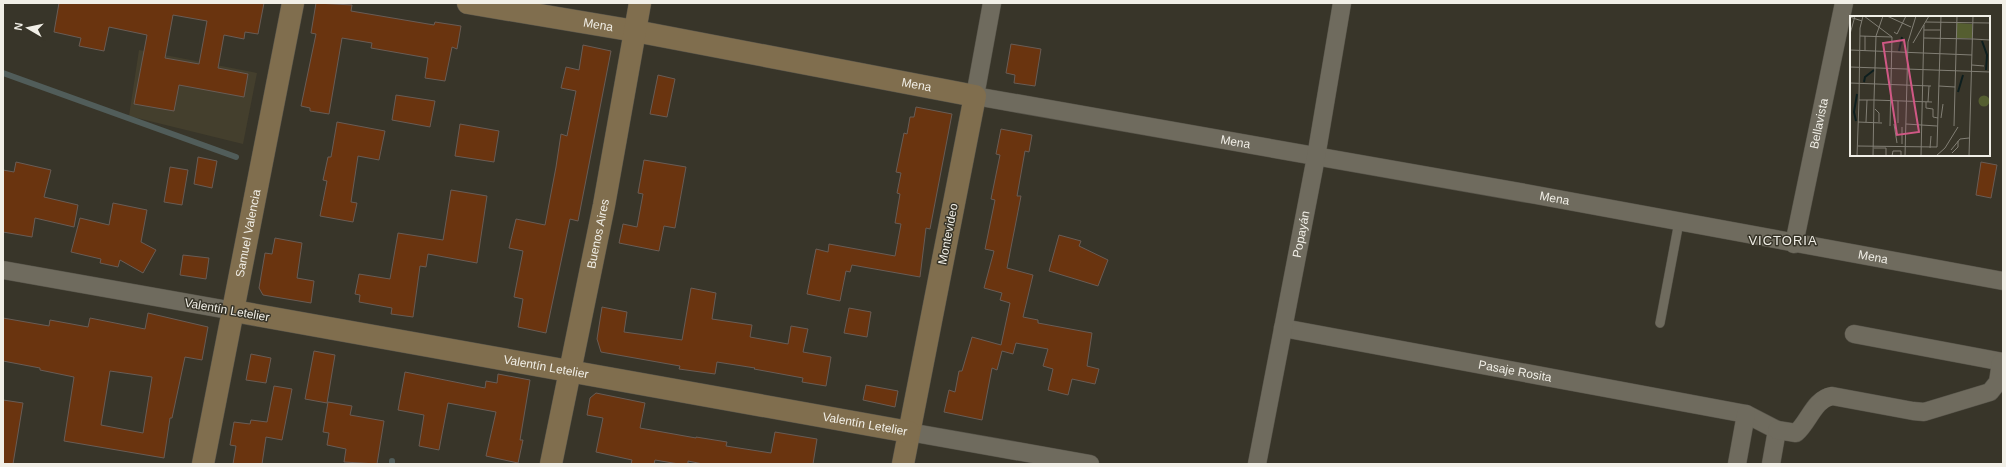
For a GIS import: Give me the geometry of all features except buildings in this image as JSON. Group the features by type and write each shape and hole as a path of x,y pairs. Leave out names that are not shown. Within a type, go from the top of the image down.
{"street":[{"name":"Samuel Valencia","path":"203,464 293,3"},
{"name":"Mena","path":"468,3 635,31 975,96 2003,281"},
{"name":"Buenos Aires","path":"551,464 604,205 640,3"},
{"name":"Montevideo","path":"904,464 992,3"},
{"name":"Popayán","path":"1257,464 1316,157 1342,3"},
{"name":"Bellavista","path":"1794,244 1844,3"},
{"name":"Valentín Letelier","path":"3,270 1090,464"},
{"name":"Pasaje Rosita","path":"1283,328 1746,414"},
{"path":"1737,464 1746,414 1777,430 1796,433 1803,426 1820,401 1824,398 1832,396 1913,411 1934,409 1990,392 1998,382 2002,362 1854,334"},
{"path":"1771,464 1777,430"}],"lane":[{"path":"1660,323 1679,222"}],"shaded area":[{"path":"139,50 257,73 243,144 129,116"}],"waterway":[{"path":"3,73 236,157"}],"district":[{"name":"VICTORIA","path":"1783,240"}]}
